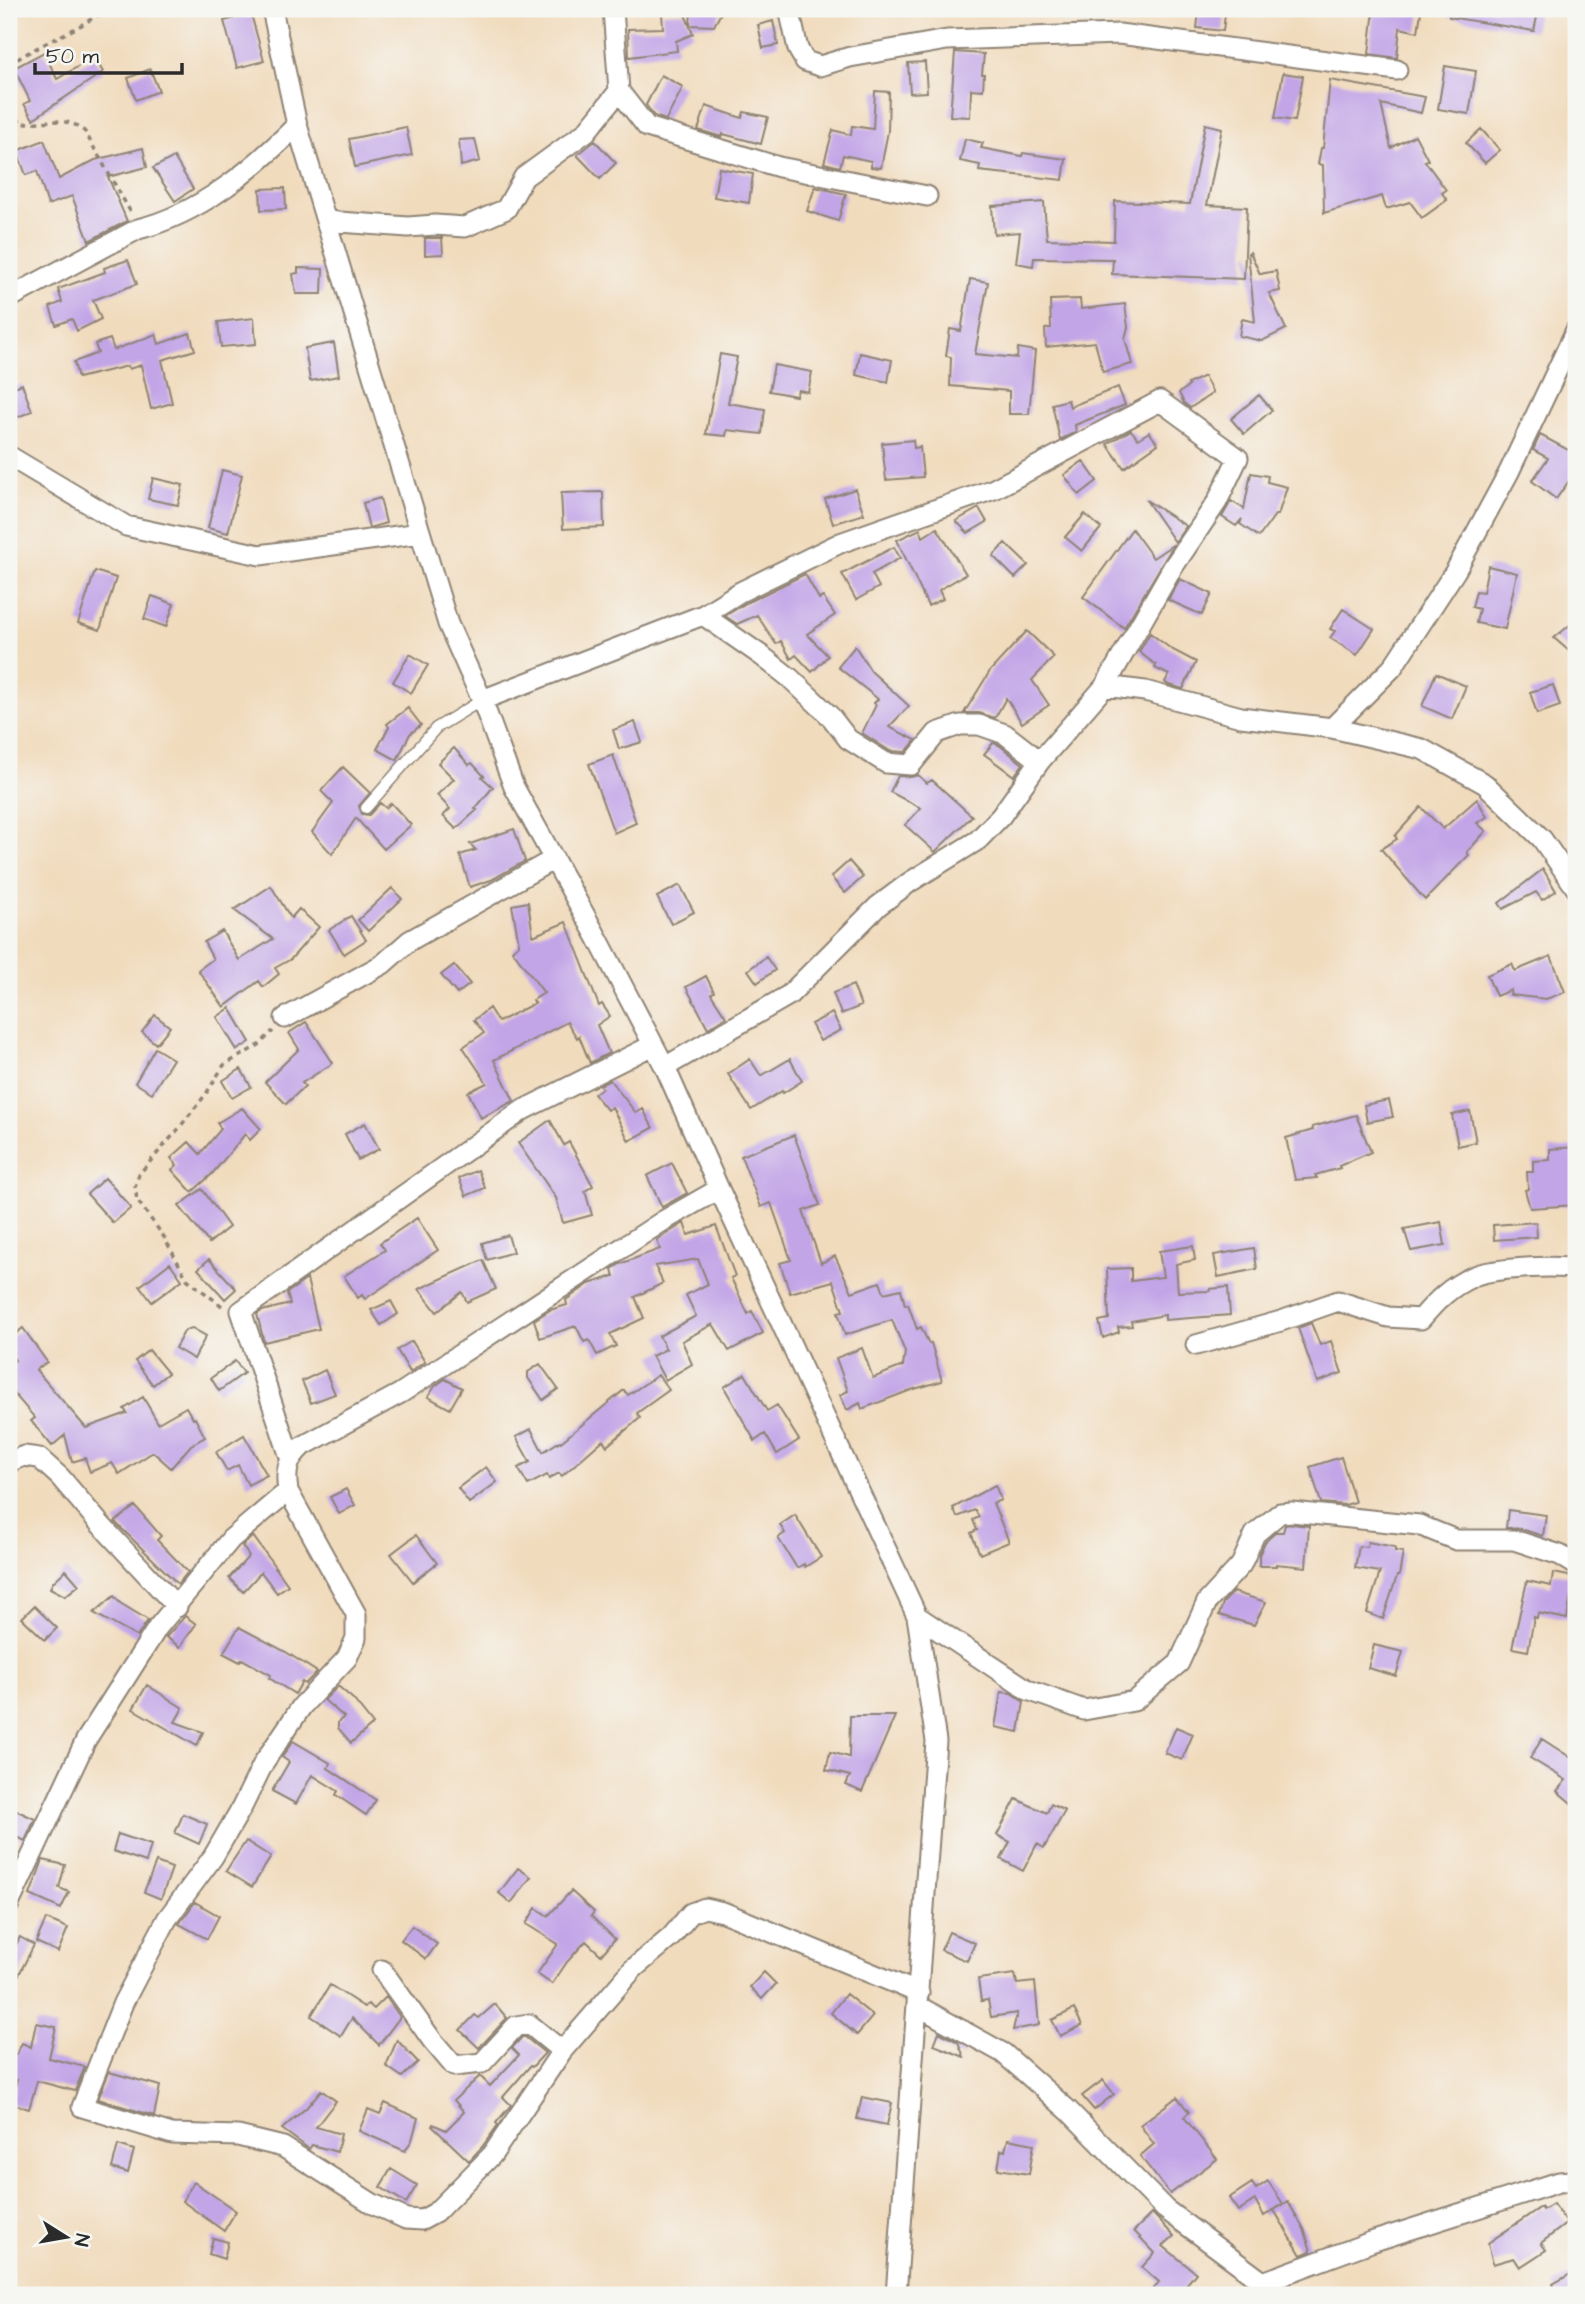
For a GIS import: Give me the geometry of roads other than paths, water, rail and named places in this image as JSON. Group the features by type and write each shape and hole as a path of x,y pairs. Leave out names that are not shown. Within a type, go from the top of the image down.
{"street":[{"path":"272,9 297,125 448,624 482,700 514,787 665,1067 916,1616 936,1741 896,2295"},
{"path":"613,9 619,91 648,127 779,167 927,196"},
{"path":"789,9 798,50 805,61 820,66 849,57 947,40 1119,34 1397,70"},
{"path":"326,221 408,227 465,227 475,223 506,209 524,177 586,132 619,91"},
{"path":"9,298 138,229 160,223 221,191 273,149 297,125"},
{"path":"1332,729 1392,668 1457,569 1509,472 1576,330"},
{"path":"482,700 703,615 740,592 840,543 994,489 1160,401 1237,458 1217,502 1173,567 1105,686 1040,761 1001,816 978,840 910,882 878,906 789,995 665,1067"},
{"path":"9,456 126,526 260,555 420,533"},
{"path":"703,615 771,663 831,717 848,739 886,763 911,765 937,733 960,725 979,725 1005,734 1040,761"},
{"path":"1105,686 1144,691 1241,717 1332,729 1422,749 1485,784 1542,839 1576,888"},
{"path":"285,1018 383,964 409,941 554,859"},
{"path":"290,1457 241,1311 523,1110 653,1045"},
{"path":"719,1189 663,1221 401,1393 301,1447 290,1457 285,1475 288,1491 356,1615 356,1638 346,1658 302,1706 264,1762 213,1857 167,1919 123,2003 82,2107 172,2134 239,2136 283,2147 373,2204 406,2219 422,2220 435,2213 492,2155 562,2051 633,1969 671,1937 691,1913 705,1908 723,1912 918,1999 1003,2053 1069,2111 1165,2209 1263,2282 1371,2242 1559,2182 1570,2181 1576,2184"},
{"path":"1196,1345 1281,1321 1338,1301 1388,1317 1421,1319 1441,1295 1474,1275 1564,1266 1576,1269"},
{"path":"9,1462 24,1456 39,1458 46,1464 177,1607"},
{"path":"9,1904 86,1740 158,1627 231,1539 288,1491"},
{"path":"916,1616 1028,1690 1084,1710 1134,1702 1179,1663 1207,1602 1241,1565 1255,1534 1280,1513 1419,1525 1456,1540 1514,1539 1560,1555 1576,1565"},
{"path":"382,1969 454,2066 482,2063 516,2026 529,2024 562,2051"}],"lane":[{"path":"366,808 436,728 482,700"}]}
